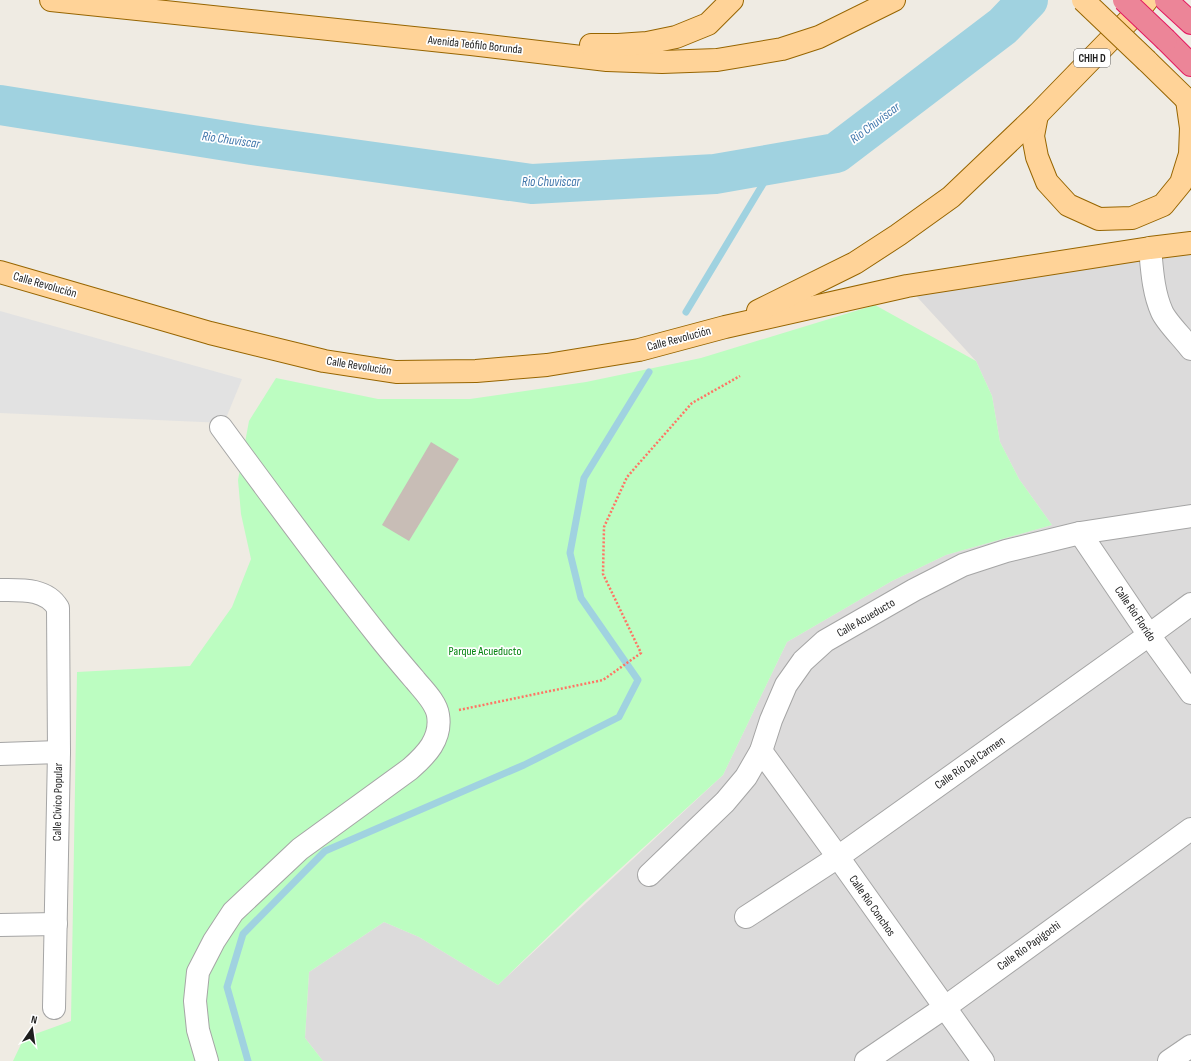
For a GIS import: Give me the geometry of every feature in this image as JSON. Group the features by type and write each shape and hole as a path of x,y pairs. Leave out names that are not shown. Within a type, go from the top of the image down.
{"highway":[{"path":"1124,0 1191,65"},
{"path":"1166,0 1189,21"}],"main road":[{"name":"Avenida Teófilo Borunda","path":"51,0 471,44 608,60 662,62 717,60 782,49 819,37 887,1"},
{"path":"471,44 618,45 676,38 708,24 732,0"},
{"path":"1037,115 1033,136 1037,157 1047,182 1068,205 1099,219 1132,218 1163,205 1181,183 1190,154 1191,128 1189,102 1083,0"},
{"name":"CHIH D","path":"1037,115 1147,0"},
{"path":"725,327 855,263 898,235 951,197 1037,115"},
{"path":"725,327 907,286 1191,243"},
{"name":"Calle Revolución","path":"0,272 218,335 324,361 396,372 476,371 547,365 639,350 725,327"}],"street":[{"path":"1150,248 1153,282 1162,313 1191,349"},
{"path":"207,1061 198,1030 195,1001 198,972 214,941 233,912 300,849 410,769 424,757 433,744 439,729 438,714 432,701 317,558 221,427"},
{"name":"Calle Acueducto","path":"649,875 725,802 746,777 761,751 786,686 802,661 825,641 914,590 963,565 1006,551 1080,533 1191,516"},
{"name":"Calle Río Florido","path":"1080,533 1191,693"},
{"name":"Calle Cívico Popular","path":"0,590 20,590 44,594 52,599 58,608 58,752 54,1008"},
{"name":"Calle Río Del Carmen","path":"746,917 838,857 1150,635 1191,604"},
{"name":"Calle Río Conchos","path":"761,751 983,1061"},
{"path":"0,754 58,752"},
{"name":"Calle Río Papigochi","path":"866,1061 944,1008 1191,829"},
{"path":"0,925 56,924"},
{"path":"1169,1061 1191,1046"}],"path":[{"path":"438,714 603,680 641,654 603,574 604,527 627,477 692,403 740,376"}],"shaded area":[{"path":"1191,243 1191,1061 323,1061 305,1038 309,972 384,922 419,937 498,985 723,775 787,642 892,581 946,555 1052,525 1019,479 1000,442 992,396 976,361 907,286"},
{"path":"0,311 242,379 224,423 0,413"}],"green space":[{"name":"Parque Acueducto","path":"875,305 976,361 992,396 1000,442 1019,479 1052,525 946,555 892,581 787,642 723,775 587,899 498,985 419,937 384,922 309,972 305,1038 323,1061 13,1061 24,1038 71,1021 77,672 190,666 232,607 251,559 241,514 238,480 249,421 276,378 378,399 470,399 586,382 701,358"}],"building":[{"path":"431,442 459,459 409,541 382,525"}],"waterway":[{"name":"Rio Chuviscar","path":"0,105 252,145 532,184 715,174 836,153 1003,26 1028,0"},
{"path":"686,312 775,164"},
{"path":"248,1061 227,987 243,934 325,851 524,765 619,717 638,680 581,598 570,553 584,478 649,372"}]}
